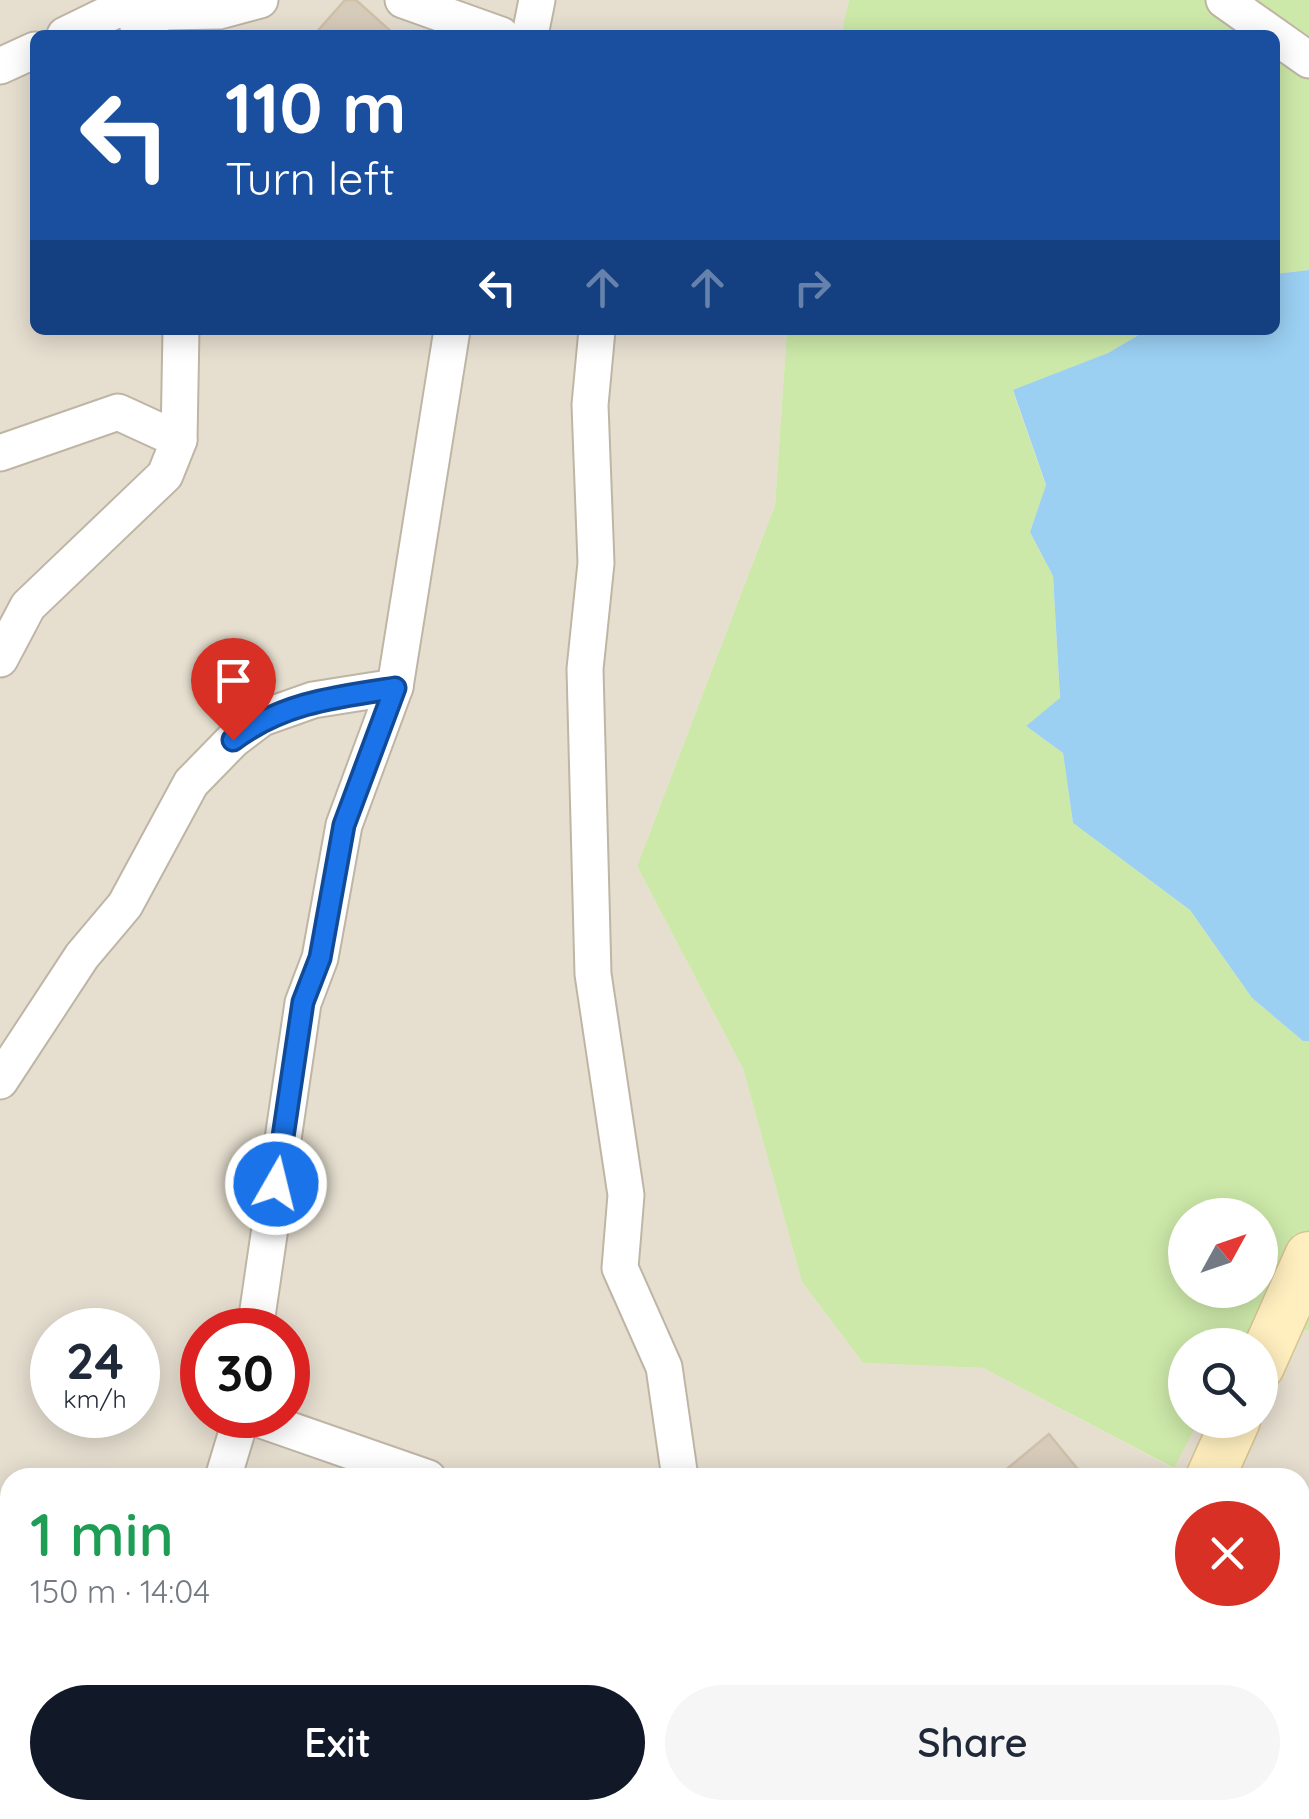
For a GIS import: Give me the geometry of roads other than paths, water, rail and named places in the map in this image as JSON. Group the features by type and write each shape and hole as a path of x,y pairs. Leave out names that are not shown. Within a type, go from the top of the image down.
{"main road":[{"path":"1277,1328 1309,1256"},
{"path":"1214,1468 1228,1438"}],"street":[{"path":"83,30 136,15 219,11 260,0"},
{"path":"403,0 488,30"},
{"path":"531,30 537,0"},
{"path":"1224,0 1266,30"},
{"path":"1280,40 1309,60"},
{"path":"0,66 30,52"},
{"path":"0,659 28,606 165,475 179,440 180,335"},
{"path":"257,1308 303,1002 320,958 344,825 395,688 451,335"},
{"path":"597,335 590,405 596,563 585,670 593,974 626,1195 620,1268 664,1367 679,1468"},
{"path":"0,453 118,412 179,440"},
{"path":"0,1081 82,956 124,904 190,784 233,740 262,718 313,700 395,688"},
{"path":"226,1468 236,1438"},
{"path":"310,1438 399,1468"}],"water":[{"path":"1309,270 1309,1041 1303,1041 1252,998 1190,910 1073,823 1063,753 1026,726 1060,698 1053,576 1030,532 1046,485 1013,390 1108,353 1139,335 1280,335 1280,273"}]}
